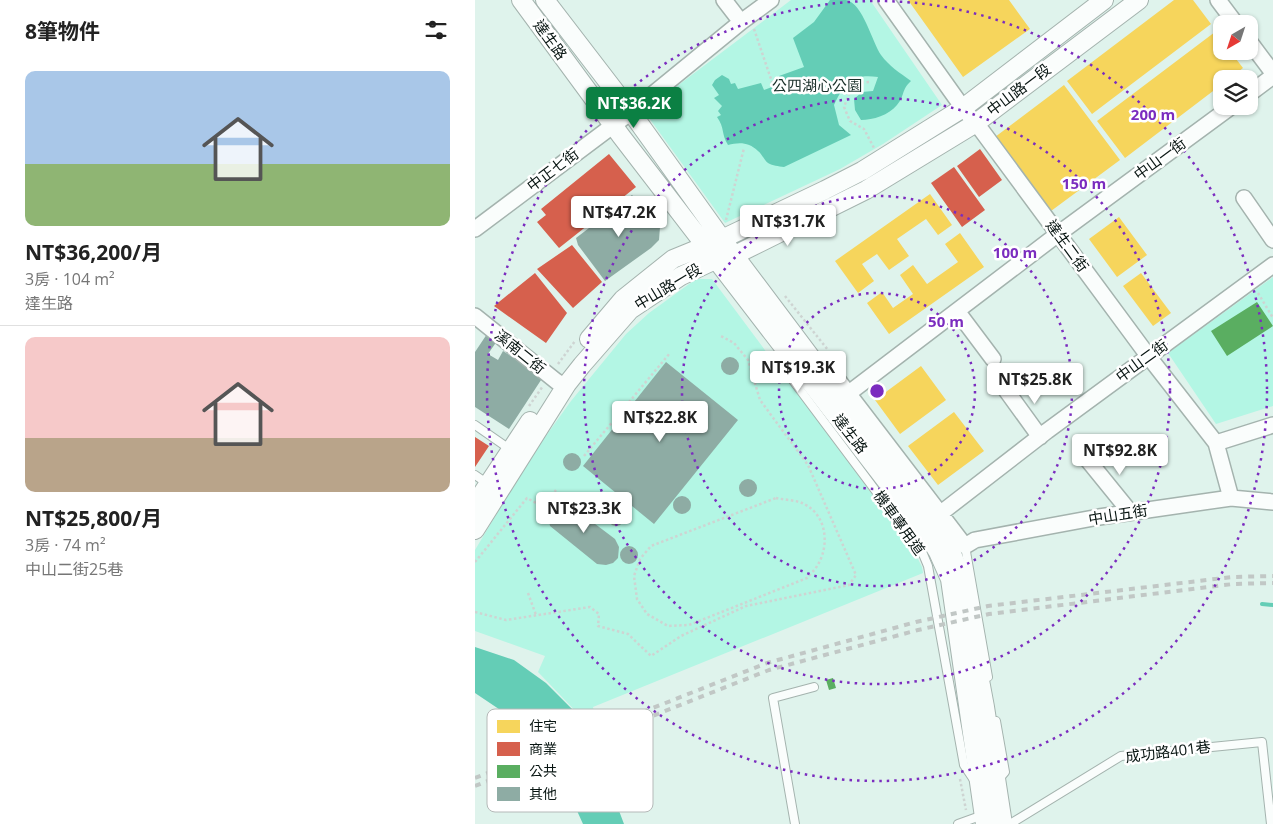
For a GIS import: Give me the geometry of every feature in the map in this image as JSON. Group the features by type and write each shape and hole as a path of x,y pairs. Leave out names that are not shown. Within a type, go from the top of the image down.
{"street":[{"name":"達生路","path":"521,0 613,126 710,253 785,337 936,524 949,546 960,574 985,707 987,785 979,820"},
{"name":"達生路","path":"545,0 723,233 785,337"},
{"path":"724,0 745,19"},
{"name":"中正七街","path":"475,229 613,126 771,0"},
{"name":"達生二街","path":"887,0 963,108 976,122 1149,357 1216,444 1231,498"},
{"name":"中山路一段","path":"710,253 723,233 825,190 861,171 963,108 1105,0"},
{"name":"中山路一段","path":"475,530 561,384 568,363 623,299 673,259 710,253 735,255 865,190 976,122 1139,0"},
{"path":"1218,0 1229,15"},
{"path":"1258,53 1273,74 1258,86"},
{"name":"中山一街","path":"849,393 1058,234 1220,115"},
{"path":"1244,198 1273,240"},
{"name":"中山二街","path":"941,513 1040,437 1273,265"},
{"path":"957,311 993,359"},
{"name":"溪南二街","path":"475,316 561,384"},
{"name":"達生路","path":"785,337 805,338 965,546"},
{"name":"中山路一段","path":"475,504 481,480 511,450 561,384"},
{"path":"1006,390 1040,437"},
{"path":"1216,444 1273,425"},
{"path":"1087,459 1130,512"},
{"name":"中山五街","path":"965,546 975,540 1130,512 1231,498 1273,502"},
{"name":"達生路","path":"987,785 1003,824"}],"lane":[{"name":"機車專用道","path":"785,337 780,363 923,554 928,566 965,765 987,785"},
{"path":"475,425 511,450"},
{"path":"965,546 989,683"},
{"path":"795,824 773,698 814,687"},
{"path":"987,785 1005,772 991,693"},
{"name":"成功路401巷","path":"1010,824 1121,756 1262,742 1271,824"},
{"path":"958,824 979,820"}],"path":[{"path":"745,19 771,82"},
{"path":"869,82 856,84 849,94 844,107 850,121 864,129 877,153"},
{"path":"723,233 744,148"},
{"path":"1251,281 1273,318"},
{"path":"780,289 832,355"},
{"path":"475,612 507,620 591,607 599,614 598,626 628,634 651,656 681,636 746,604 807,578 817,566 826,536 818,516 803,503 777,498 651,546 640,559 634,576 637,599 647,614 668,626 689,625 746,604 849,585 856,575 808,465 760,400 749,360 734,343 719,335"},
{"path":"558,364 575,340"},
{"path":"584,456 671,353"},
{"path":"475,562 527,498 543,507 556,490"},
{"path":"528,593 536,615"},
{"path":"959,773 979,820"}],"green space":[{"name":"公四湖心公園","path":"791,0 870,0 942,105 883,144 840,169 725,223 644,111"},
{"path":"1273,277 1273,406 1216,424 1168,353"},
{"path":"696,279 712,279 913,549 923,573 593,707 593,709 573,709 538,672 545,656 475,631 475,550 530,458 571,401 626,334 649,313"}],"shaded area":[{"path":"830,0 846,0 857,8 867,24 881,55 891,66 911,81 899,102 894,109 885,114 876,118 861,120 855,110 854,99 862,92 873,91 878,77 862,77 850,81 834,105 839,125 851,135 784,167 768,163 755,148 747,144 736,143 728,145 717,117 721,115 718,111 722,106 714,98 719,95 712,85 715,80 722,75 729,79 731,84 735,83 738,89 761,83 764,90 780,84 779,76 804,67 793,38 814,22"},
{"path":"475,647 514,660 546,683 572,709 499,709 475,693"},
{"path":"578,812 619,812 624,824 583,824"}],"building: 住宅":[{"path":"908,0 1009,0 1030,29 963,77"},
{"path":"1174,0 1193,0 1211,24 1092,114 1067,81"},
{"path":"1213,34 1213,60 1237,60 1243,68 1240,70 1213,70 1213,91 1125,158 1097,121"},
{"path":"1064,85 1120,160 1051,211 995,137"},
{"path":"930,194 952,225 938,235 926,219 897,239 909,256 889,270 877,254 862,264 874,281 858,293 835,261"},
{"path":"1119,217 1147,255 1117,277 1089,239"},
{"path":"960,233 984,267 889,334 867,303 882,292 893,308 913,294 900,275 913,265 927,284 958,262 945,244"},
{"path":"1141,273 1171,313 1153,326 1123,286"},
{"path":"921,366 946,400 900,434 875,400"},
{"path":"954,412 984,451 938,485 908,446"}],"building: 商業":[{"path":"980,149 1002,180 979,197 957,166"},
{"path":"609,154 636,187 559,248 537,222 546,215 541,209"},
{"path":"954,167 985,210 962,227 931,183"},
{"path":"572,245 602,282 573,308 537,269"},
{"path":"535,273 567,313 546,343 494,306"},
{"path":"475,437 489,446 475,467"}],"building: 公共":[{"path":"1257,302 1273,326 1227,356 1211,331"},
{"path":"833,678 836,688 829,690 826,680"}],"building: 其他":[{"path":"632,195 660,227 659,240 651,248 605,281 578,245 576,238"},
{"path":"487,334 497,341 488,354 498,360 503,351 543,377 509,429 475,407 475,352"},
{"path":"730,357 736,360 739,366 736,372 730,375 724,372 721,366 724,360"},
{"path":"666,362 738,420 654,524 583,466"},
{"path":"572,453 578,456 581,462 578,468 572,471 566,468 563,462 566,456"},
{"path":"748,479 754,482 757,488 754,494 748,497 742,494 739,488 742,482"},
{"path":"682,496 688,499 691,505 688,511 682,514 676,511 673,505 676,499"},
{"path":"562,502 570,505 615,539 619,547 618,558 613,563 606,565 597,564 550,526 548,517 553,508"},
{"path":"616,508 622,511 625,517 622,523 616,526 610,523 607,517 610,511"},
{"path":"629,546 635,549 638,555 635,561 629,564 623,561 620,555 623,549"}],"waterway":[{"path":"1262,604 1273,605"}],"railway":[{"path":"650,709 767,663 916,622 988,606 1232,577 1273,576"},
{"path":"653,716 769,670 918,630 989,614 1233,584 1273,583"},
{"path":"475,778 487,773"},
{"path":"475,786 487,781"}]}
